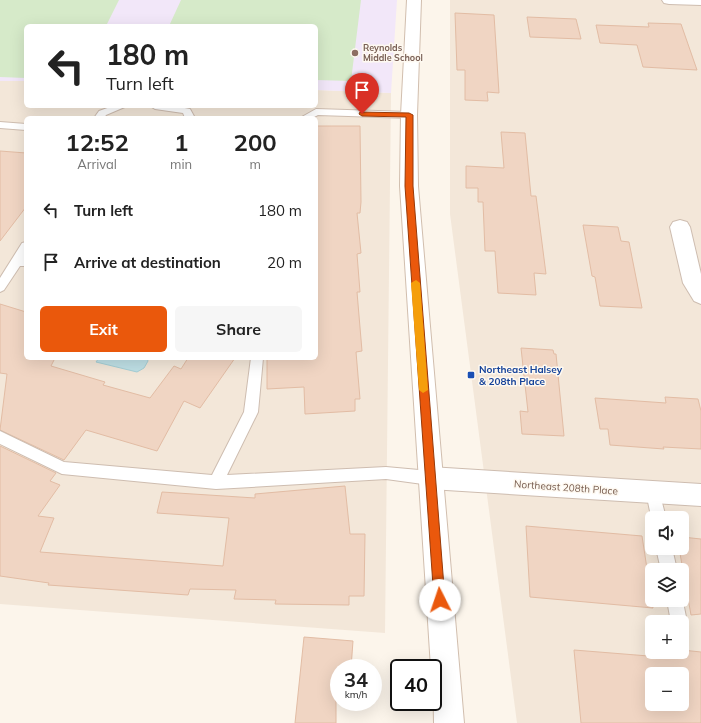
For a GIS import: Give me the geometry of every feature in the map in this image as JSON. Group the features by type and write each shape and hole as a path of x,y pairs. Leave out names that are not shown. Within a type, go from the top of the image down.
{"street":[{"path":"414,0 409,115 409,186 449,723"},
{"path":"669,0 701,1"},
{"path":"680,228 693,283 701,296"},
{"name":"Northeast 208th Place","path":"430,478 701,495"}],"lane":[{"path":"100,116 117,108"},
{"path":"168,108 187,111 189,116"},
{"path":"309,116 316,112 409,115"},
{"path":"0,125 24,128"},
{"path":"0,287 22,262"},
{"path":"216,482 251,412 257,360"},
{"path":"0,437 62,468 216,482 386,473 430,478"},
{"path":"653,492 657,511"}],"shaded area":[{"name":"Reynolds Middle School","path":"0,0 397,0 391,93 318,90 318,24 24,24 24,81 0,81"},
{"path":"450,0 701,0 701,723 517,723 450,214"},
{"path":"0,81 24,81 24,108 318,108 318,90 391,93 385,633 0,604"}],"green space":[{"path":"0,0 119,0 107,24 24,24 24,78 0,77"},
{"path":"181,0 361,0 351,81 318,80 318,24 170,24"}],"water":[{"path":"98,360 148,361 144,368 137,372 96,362"}],"building":[{"path":"455,13 494,15 499,93 487,92 488,101 465,100 465,70 457,70"},
{"path":"527,17 576,19 581,39 530,37"},
{"path":"648,23 681,24 697,70 643,67 637,45 600,43 596,25 649,27"},
{"path":"318,126 360,126 361,202 360,213 357,213 361,253 357,254 360,292 357,292 362,351 356,352 360,399 355,399 355,411 305,414 304,387 267,389 267,360 318,360"},
{"path":"501,132 525,133 531,196 536,196 546,274 534,273 536,295 498,293 495,251 485,251 483,202 478,202 478,188 466,188 466,166 504,168"},
{"path":"0,151 24,153 24,210 0,241"},
{"path":"583,225 618,227 621,241 629,242 642,308 600,306 595,277 592,276"},
{"path":"0,304 24,311 24,360 54,360 51,366 105,382 103,385 150,398 174,366 181,369 187,360 234,360 200,408 184,401 157,451 86,430 64,460 0,430 7,374 0,373"},
{"path":"521,348 553,350 554,354 556,354 564,436 522,434 520,411 528,412"},
{"path":"665,397 698,399 701,411 701,449 663,447 664,449 610,445 608,429 600,429 595,398 666,403"},
{"path":"0,446 56,473 50,481 60,485 38,516 54,518 40,552 223,566 229,518 157,513 162,492 255,498 255,494 345,486 350,534 365,534 364,596 349,596 349,605 275,604 276,600 234,599 236,590 190,589 188,595 48,585 49,583 0,576"},
{"path":"526,526 642,536 646,563 645,607 653,608 530,597"},
{"path":"689,538 701,539 701,614 691,615 689,604 689,563 682,563 680,555 689,555"},
{"path":"304,637 353,641 352,659 330,659 330,711 336,711 336,723 295,723"},
{"path":"574,650 645,656 645,659 689,659 689,651 701,652 701,723 581,723"}],"slow traffic":[{"path":"416,283 423,390"}],"place":[{"name":"Reynolds Middle School","path":"355,53"},
{"name":"Northeast Halsey & 208th Place","path":"471,375"}],"route":[{"path":"362,114 409,115 409,186 440,600"}]}
